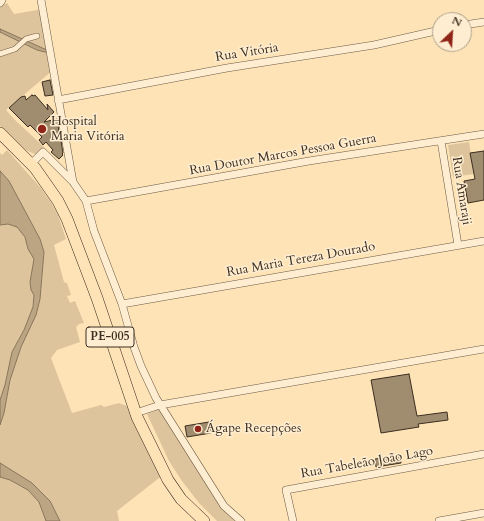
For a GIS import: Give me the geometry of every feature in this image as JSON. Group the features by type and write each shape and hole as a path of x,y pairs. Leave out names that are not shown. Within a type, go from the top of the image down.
{"main road":[{"name":"PE-005","path":"0,133 31,164 58,201 67,219 97,298 136,413 168,480 181,498 204,521"}],"street":[{"path":"41,0 73,182"},
{"path":"472,24 484,22"},
{"name":"Rua Vitória","path":"58,100 228,68 374,45 432,32"},
{"path":"0,54 15,49 26,38 47,34"},
{"name":"Rua Doutor Marcos Pessoa Guerra","path":"86,201 309,161 484,134"},
{"name":"Rua Amaraji","path":"441,141 458,245"},
{"path":"31,164 43,152 73,182 86,201 94,231 122,304 141,366 160,405 224,506 241,521"},
{"name":"Rua Maria Tereza Dourado","path":"122,304 484,241"},
{"path":"136,413 160,405 484,348"},
{"name":"Rua Tabeleão João Lago","path":"293,521 286,490 484,454"},
{"path":"439,521 484,513"}],"shaded area":[{"path":"7,3 14,14 43,9 53,70 6,110 44,147 37,155 26,150 0,126 0,6"},
{"path":"0,29 49,51 49,53 37,50 0,32"},
{"path":"469,142 474,174 453,177 448,145"},
{"path":"7,150 40,187 52,204 58,215 66,239 54,245 64,282 67,283 71,295 67,296 70,303 75,301 84,323 79,324 76,327 80,342 57,350 51,358 72,413 101,405 104,407 119,403 127,406 163,479 159,478 117,511 119,521 60,521 50,501 0,463 0,425 4,413 10,380 40,299 44,252 40,239 9,181 0,171 0,153 2,155"},
{"path":"0,171 9,181 40,239 44,252 40,299 36,315 21,347 10,380 4,413 0,425 0,400 5,385 12,352 24,330 33,307 34,295 31,290 30,282 34,259 28,249 25,237 17,227 8,224 0,225"},
{"path":"8,224 17,227 25,237 28,249 34,259 31,290 34,295 33,307 24,330 12,352 5,385 0,400 0,225"},
{"path":"160,409 219,505 235,521 217,521 199,503 182,481 169,461 147,414"},
{"path":"0,463 32,483 50,501 60,521 46,521 39,502 28,490 10,480 0,477"},
{"path":"0,477 10,480 28,490 39,502 46,521 0,521"}],"building":[{"path":"50,80 53,95 45,96 42,82"},
{"path":"32,95 35,95 48,110 47,104 54,112 44,122 57,119 60,138 58,138 61,141 63,153 59,159 51,152 53,150 46,142 43,145 39,140 42,137 30,125 28,127 9,108 21,97 25,96 26,100"},
{"path":"484,151 484,200 468,203 464,181 475,179 470,153"},
{"path":"409,374 417,416 447,412 448,420 418,424 419,427 381,433 371,380"},
{"name":"Ágape Recepções","path":"209,422 211,433 187,437 185,426"},
{"path":"400,456 401,463 376,467 375,459"}],"place":[{"name":"Hospital Maria Vitória","path":"42,129"},
{"name":"Ágape Recepções","path":"198,429"}]}
